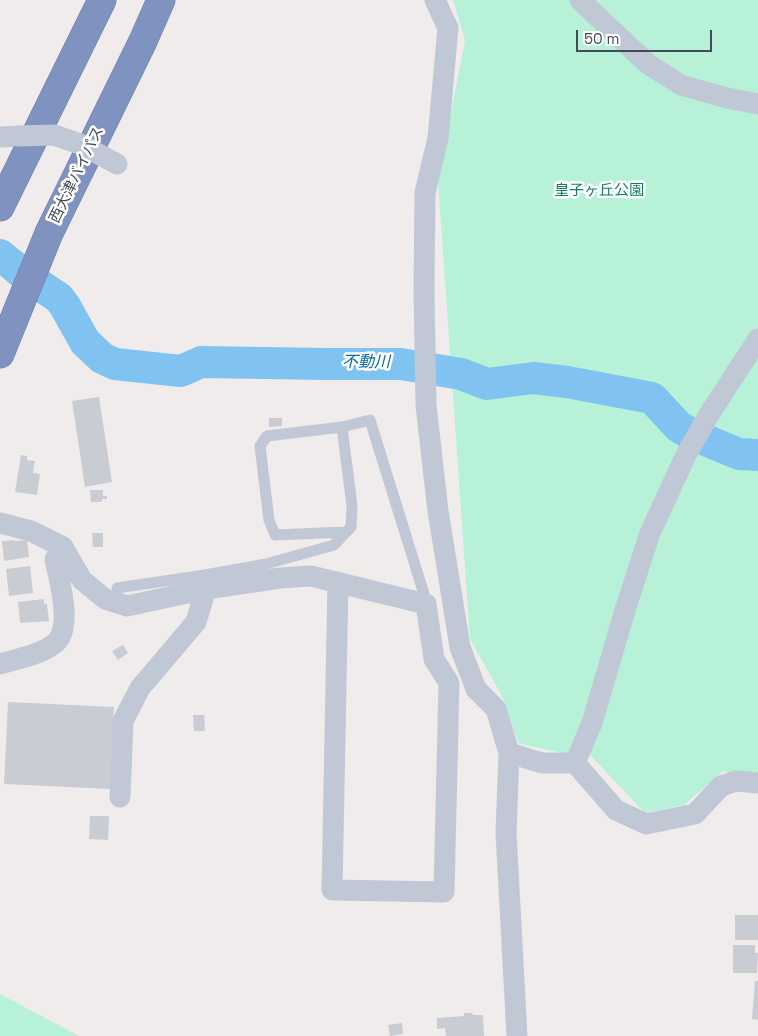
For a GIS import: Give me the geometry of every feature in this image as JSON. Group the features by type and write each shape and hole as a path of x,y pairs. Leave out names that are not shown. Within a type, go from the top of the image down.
{"highway":[{"path":"0,207 102,0"},
{"name":"西大津バイパス","path":"4,343 49,233 143,41 161,0"},
{"path":"143,41 170,0"}],"street":[{"path":"435,0 448,28 438,138 425,193 426,406 438,511 460,647 476,689 496,708 510,752 506,833 517,1036"},
{"path":"580,0 648,64 681,85 727,98 758,104"},
{"path":"10,137 54,135 80,144 117,164"},
{"path":"575,763 592,723 650,533 686,456 706,420 758,339"},
{"path":"0,523 31,532 63,547 82,580 105,599 127,606 206,589 280,578 311,576 338,582 426,604 434,659 449,684 444,892 332,890 338,582"},
{"path":"0,664 34,654 55,644 63,633 65,619 55,559 63,547"},
{"path":"120,797 123,722 140,688 196,622 206,589"},
{"path":"449,695 476,689"},
{"path":"510,752 542,763 575,763 616,810 646,824 695,814 721,786 736,781 758,783"}],"lane":[{"path":"346,532 275,535 269,520 260,446 267,436 342,427 370,420 426,604"},
{"path":"117,588 266,564 334,545 351,527 352,506 342,427"}],"green space":[{"name":"皇子ヶ丘公園","path":"453,0 758,0 758,775 723,771 684,805 645,813 591,756 566,754 518,743 503,698 470,639 438,180 465,40"},
{"path":"0,994 79,1036 0,1036"}],"building":[{"path":"99,397 112,482 85,487 72,401"},
{"path":"269,418 282,418 282,426 269,427"},
{"path":"21,455 27,456 27,460 35,461 33,473 40,474 37,495 15,492"},
{"path":"90,490 103,490 103,496 107,496 107,499 102,499 102,502 91,502"},
{"path":"92,533 103,533 103,547 93,547"},
{"path":"27,540 29,557 4,561 2,541"},
{"path":"30,566 33,593 9,596 6,569"},
{"path":"44,599 44,604 47,604 49,621 20,623 18,602"},
{"path":"123,645 128,653 118,660 112,651"},
{"path":"8,702 114,707 110,789 4,784"},
{"path":"193,715 204,715 205,731 194,731"},
{"path":"90,816 109,816 108,840 89,839"},
{"path":"735,915 758,915 758,940 735,940"},
{"path":"733,945 755,945 755,953 758,953 757,973 733,973"},
{"path":"755,981 758,981 758,1020 752,1019"},
{"path":"464,1013 483,1015 484,1036 446,1036 445,1028 437,1029 437,1018 464,1016"},
{"path":"402,1023 403,1034 390,1036 388,1025"}],"waterway":[{"name":"不動川","path":"0,255 26,276 59,298 85,342 102,358 115,364 181,371 201,362 401,364 461,374 487,384 533,378 567,382 652,398 679,427 693,435 739,454 758,455"}]}
